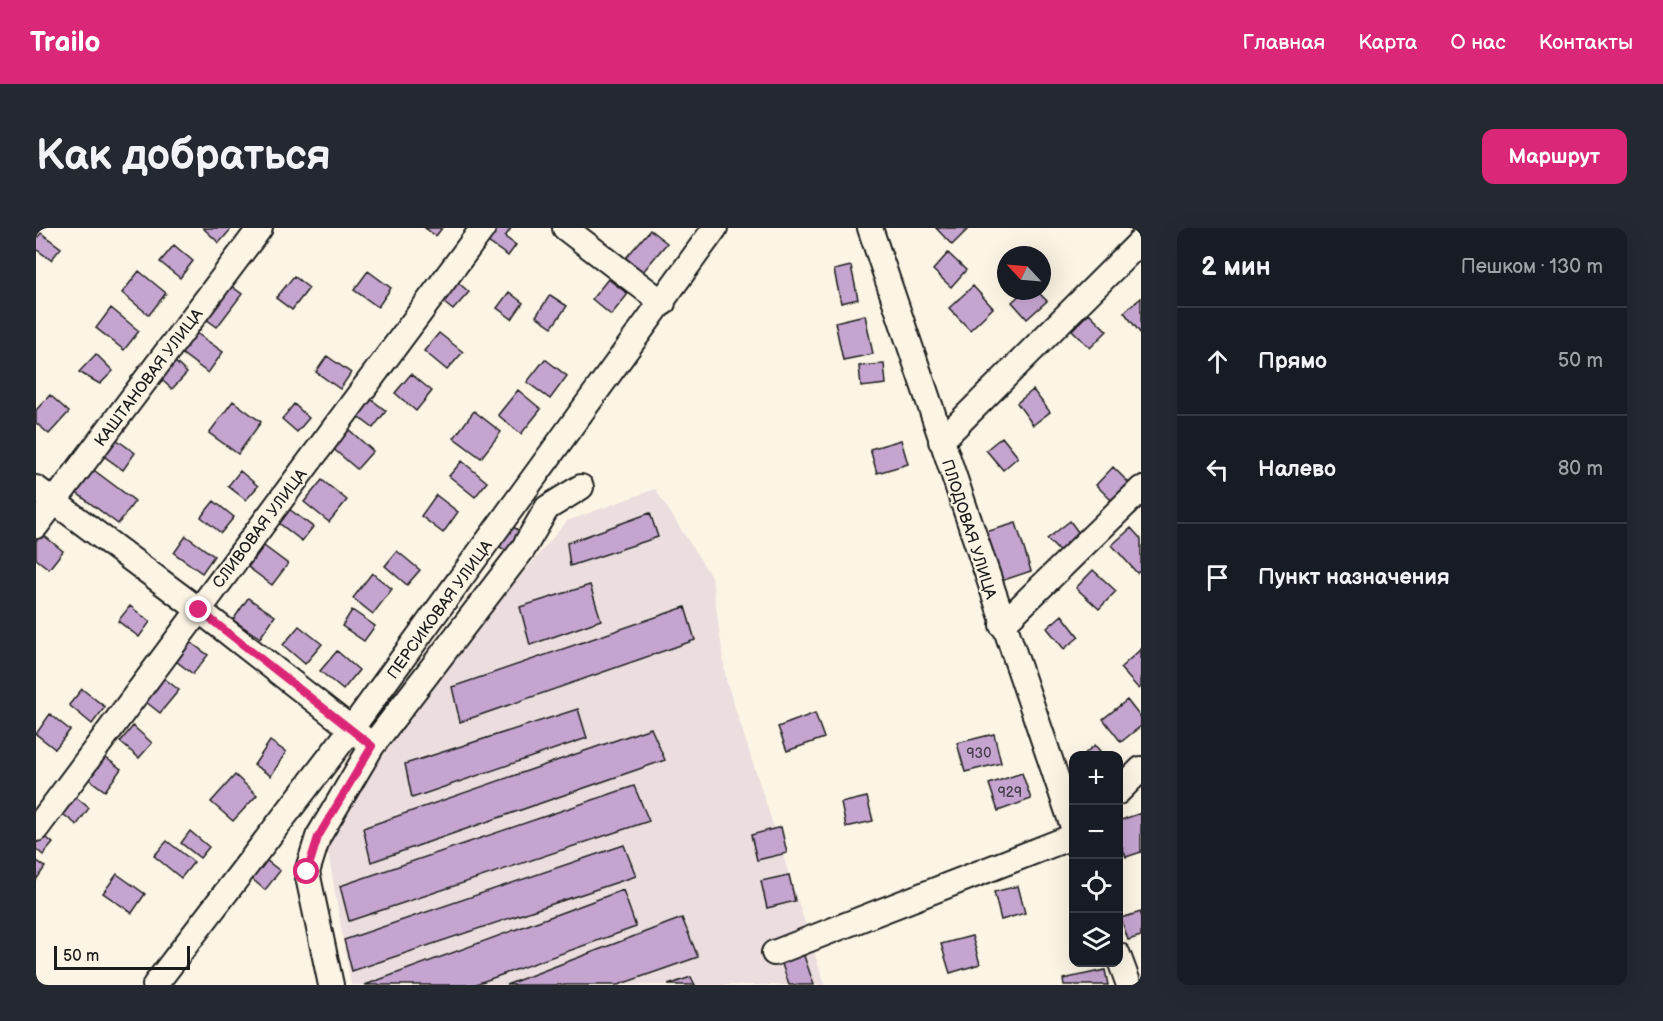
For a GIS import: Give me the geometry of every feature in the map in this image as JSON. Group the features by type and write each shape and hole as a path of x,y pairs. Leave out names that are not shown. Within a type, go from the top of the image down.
{"street":[{"name":"КАШТАНОВАЯ УЛИЦА","path":"36,526 45,495 260,228"},
{"name":"СЛИВОВАЯ УЛИЦА","path":"36,829 483,228"},
{"path":"565,228 663,303"},
{"name":"ПЕРСИКОВАЯ УЛИЦА","path":"155,985 352,728 663,303 715,228"},
{"name":"ПЛОДОВАЯ УЛИЦА","path":"876,232 941,441 1069,816"},
{"path":"941,441 1141,241"},
{"path":"331,985 307,872 318,837 372,746 524,549 547,508 581,487"},
{"path":"1002,625 1141,489"},
{"path":"45,495 199,610 372,746"},
{"path":"1123,788 1141,769"},
{"path":"774,953 1069,838"},
{"path":"1123,967 1129,985"}],"shaded area":[{"path":"655,489 712,578 726,680 825,985 351,985 326,840 443,667 567,521"}],"building":[{"path":"203,228 232,228 219,243"},
{"path":"425,228 442,228 436,236"},
{"path":"483,228 511,228 505,237 516,245 508,256 478,235"},
{"path":"936,228 969,228 952,245"},
{"path":"650,230 667,243 642,273 625,259"},
{"path":"41,233 61,248 51,260 36,249 36,239"},
{"path":"174,245 193,261 180,278 160,262"},
{"path":"948,253 966,270 951,287 933,270"},
{"path":"851,266 858,299 841,303 834,270"},
{"path":"139,271 166,293 149,315 122,293"},
{"path":"368,271 391,288 378,307 354,290"},
{"path":"294,276 309,288 292,310 276,298"},
{"path":"454,279 469,292 453,310 438,298"},
{"path":"608,279 628,294 611,315 592,299"},
{"path":"227,283 242,294 217,327 202,316"},
{"path":"973,286 993,308 970,330 949,308"},
{"path":"509,292 523,303 512,319 497,308"},
{"path":"550,295 567,306 552,327 536,316"},
{"path":"1141,298 1141,334 1124,312"},
{"path":"1014,300 1047,301 1027,319 1012,302"},
{"path":"111,308 139,331 124,350 96,328"},
{"path":"1089,313 1107,331 1090,348 1072,330"},
{"path":"865,315 873,354 843,360 835,322"},
{"path":"195,332 223,352 208,373 180,352"},
{"path":"439,333 463,352 447,370 424,351"},
{"path":"96,354 113,371 100,384 79,372"},
{"path":"327,356 351,373 340,389 316,372"},
{"path":"171,358 187,373 172,389 156,375"},
{"path":"545,359 567,376 550,399 527,382"},
{"path":"884,364 886,384 861,387 859,366"},
{"path":"411,374 432,391 416,411 395,393"},
{"path":"518,390 541,409 521,434 498,415"},
{"path":"1033,390 1050,412 1033,425 1017,403"},
{"path":"50,395 69,412 49,434 36,423 36,410"},
{"path":"367,396 386,411 373,428 353,413"},
{"path":"233,401 261,422 238,454 209,433"},
{"path":"294,404 309,418 297,432 282,419"},
{"path":"474,411 501,432 481,458 454,438"},
{"path":"347,428 373,451 357,469 331,447"},
{"path":"113,437 135,453 123,470 101,454"},
{"path":"1002,437 1018,457 1003,470 986,450"},
{"path":"901,440 908,464 877,473 870,449"},
{"path":"462,461 487,482 475,497 449,476"},
{"path":"1113,467 1129,483 1112,501 1096,485"},
{"path":"91,468 135,501 118,524 74,491"},
{"path":"240,471 258,486 246,500 228,486"},
{"path":"322,480 347,500 329,522 304,502"},
{"path":"436,495 458,512 443,533 421,516"},
{"path":"214,501 234,517 221,533 201,517"},
{"path":"285,506 313,527 302,541 275,520"},
{"path":"650,513 658,537 570,566 567,543"},
{"path":"1070,521 1081,536 1061,553 1047,539"},
{"path":"507,523 523,533 510,553 495,544"},
{"path":"1016,523 1031,571 1001,581 986,532"},
{"path":"1131,528 1141,539 1141,570 1137,573 1112,545"},
{"path":"42,534 63,551 49,569 36,559 36,541"},
{"path":"186,536 214,556 202,573 174,553"},
{"path":"264,546 288,564 272,585 248,567"},
{"path":"397,551 420,570 407,585 385,566"},
{"path":"1093,570 1116,591 1099,609 1076,588"},
{"path":"372,573 392,589 373,614 353,598"},
{"path":"590,585 601,620 530,645 520,607"},
{"path":"248,598 275,616 260,638 233,620"},
{"path":"130,606 150,622 139,637 118,621"},
{"path":"685,607 695,640 460,722 452,687"},
{"path":"352,610 375,626 364,641 342,626"},
{"path":"1062,615 1079,637 1064,649 1047,628"},
{"path":"299,626 322,644 305,664 283,645"},
{"path":"186,639 208,655 193,674 172,658"},
{"path":"1141,649 1141,687 1139,689 1120,668"},
{"path":"337,651 359,670 343,690 320,671"},
{"path":"160,675 179,690 160,713 141,698"},
{"path":"82,689 105,707 92,724 69,705"},
{"path":"388,691 405,704 390,723 374,710"},
{"path":"1127,700 1141,718 1141,726 1121,742 1103,719"},
{"path":"578,709 587,738 412,798 405,764"},
{"path":"815,713 824,738 787,751 778,727"},
{"path":"50,714 70,730 55,749 36,734"},
{"path":"133,726 152,743 139,758 120,742"},
{"path":"651,728 665,760 371,862 363,828"},
{"path":"994,734 1001,763 965,772 957,743"},
{"path":"270,741 286,752 271,776 254,765"},
{"path":"1095,745 1100,751 1088,751"},
{"path":"102,755 121,769 105,791 86,777"},
{"path":"1022,773 1031,799 998,811 989,784"},
{"path":"235,775 257,795 233,821 211,802"},
{"path":"634,786 649,821 349,921 340,886"},
{"path":"72,794 89,808 77,825 59,811"},
{"path":"867,797 873,821 846,827 841,803"},
{"path":"1141,813 1141,852 1126,857 1123,850 1123,819"},
{"path":"781,827 787,853 757,860 751,835"},
{"path":"190,831 209,847 200,858 181,843"},
{"path":"41,833 53,843 43,855 36,849 36,839"},
{"path":"167,841 194,862 181,878 154,856"},
{"path":"624,845 636,876 352,971 344,940"},
{"path":"36,860 45,867 36,880"},
{"path":"266,860 280,871 265,890 251,878"},
{"path":"117,874 145,894 132,913 103,893"},
{"path":"789,875 795,901 767,908 761,881"},
{"path":"1018,886 1025,913 1001,920 994,892"},
{"path":"623,890 636,927 473,985 365,985"},
{"path":"1141,912 1141,936 1128,940 1123,917"},
{"path":"682,918 698,957 618,985 506,985"},
{"path":"972,936 980,964 950,973 941,944"},
{"path":"803,953 814,985 789,985 781,961"},
{"path":"1105,970 1108,985 1064,985 1063,979"},
{"path":"691,977 695,985 668,985"}],"route":[{"path":"199,610 372,746 318,837 307,872"}]}
